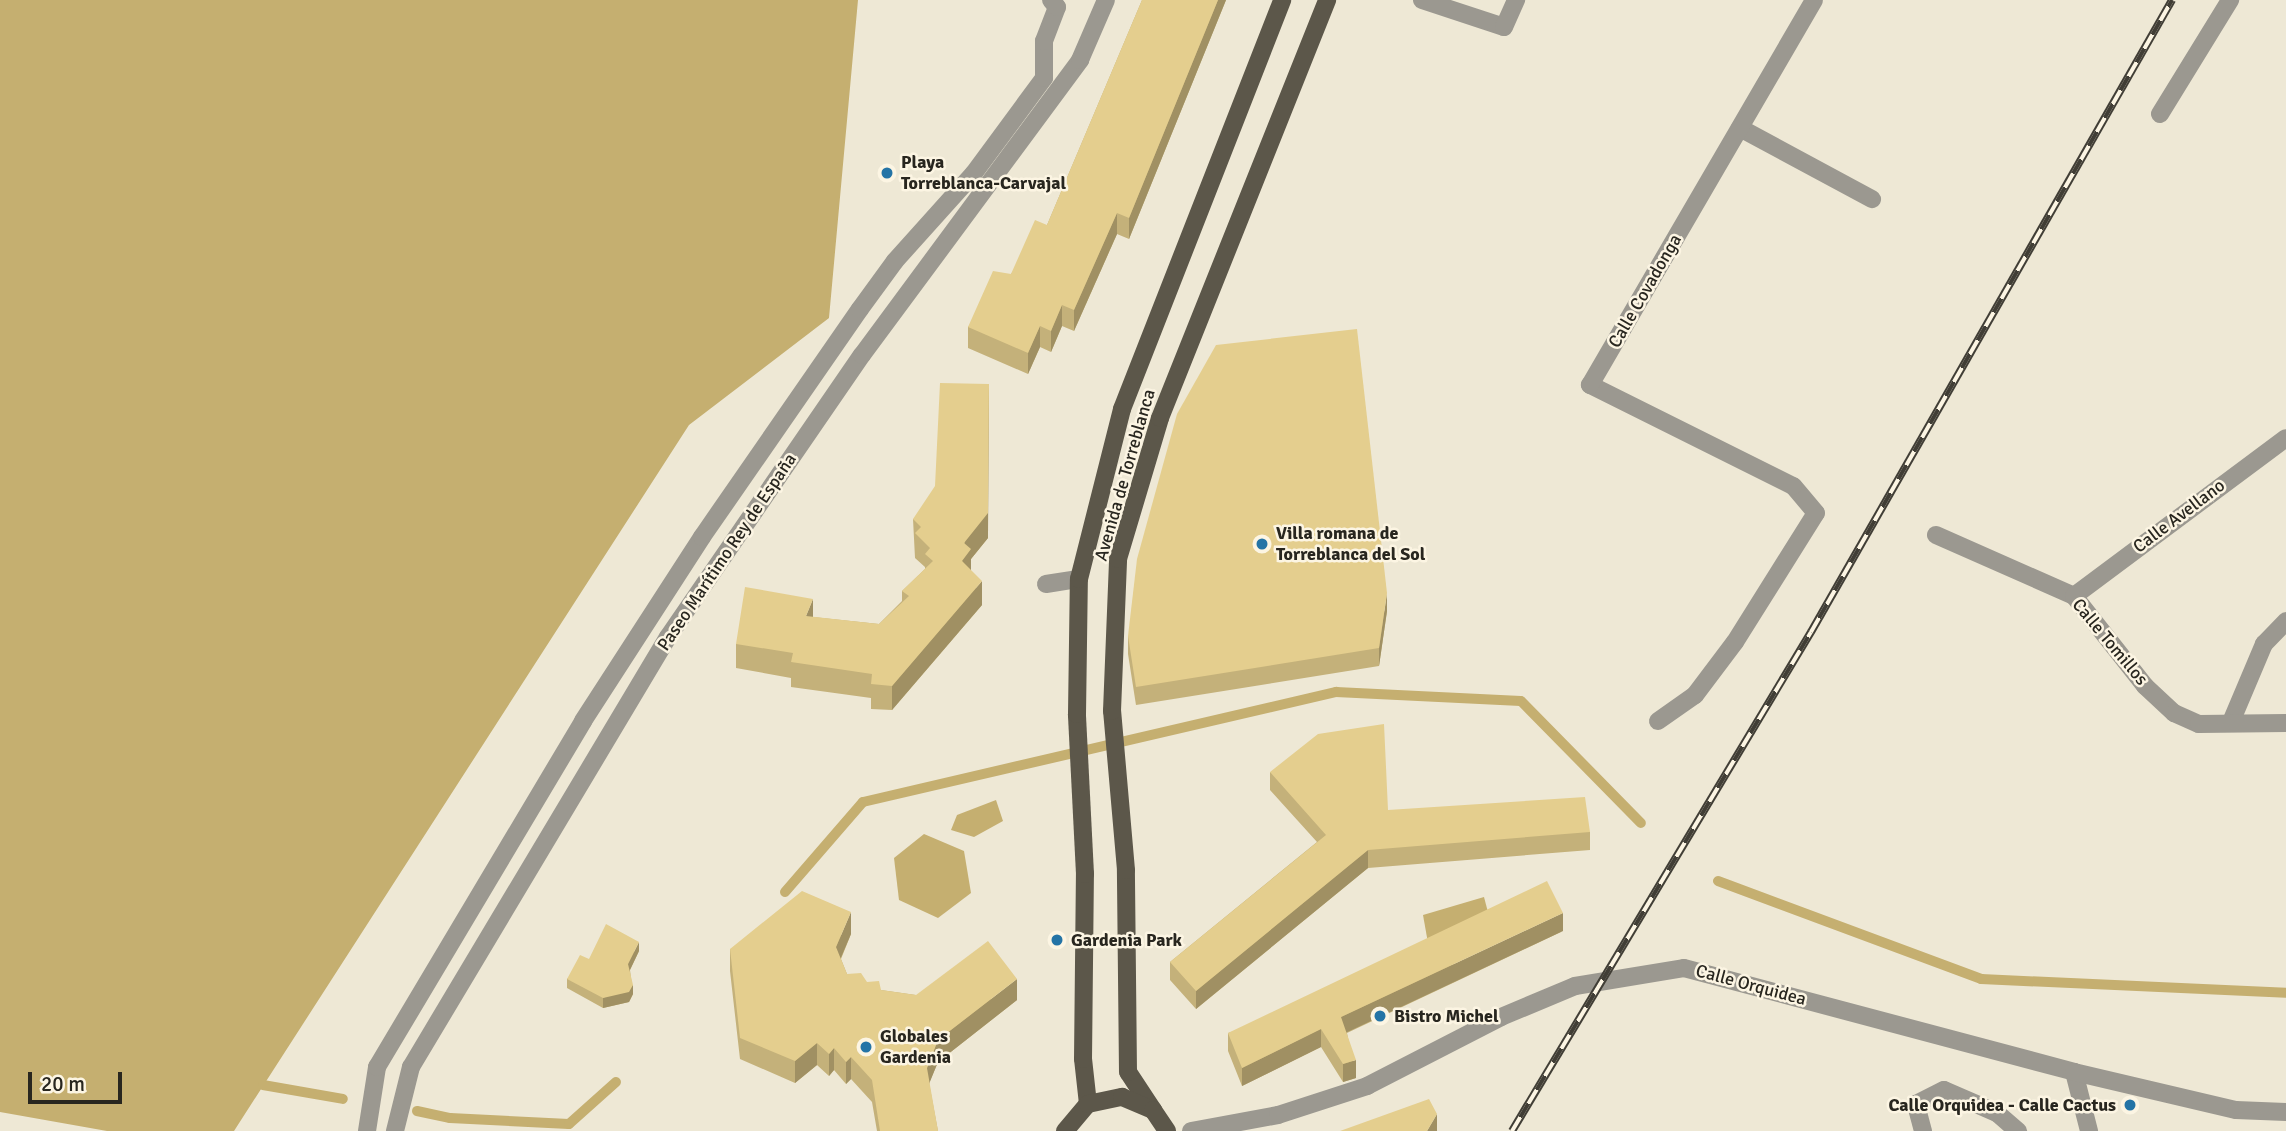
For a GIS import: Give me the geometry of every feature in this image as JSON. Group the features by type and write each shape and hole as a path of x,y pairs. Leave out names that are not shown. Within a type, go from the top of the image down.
{"main road":[{"name":"Avenida de Torreblanca","path":"1088,1104 1083,1059 1085,874 1077,714 1079,579 1122,409 1283,0"},
{"name":"Avenida de Torreblanca","path":"1167,1131 1128,1072 1126,870 1112,712 1118,559 1160,418 1327,0"},
{"path":"1065,1131 1088,1104 1122,1097 1153,1110"}],"street":[{"path":"367,1131 377,1067 590,709 702,537 860,309 895,261 974,173 1044,78 1044,41 1057,7 1051,0"},
{"name":"Paseo Marítimo Rey de España","path":"394,1131 411,1067 668,637 862,355 1080,60 1106,0"},
{"path":"1422,0 1504,27 1516,0"},
{"name":"Calle Covadonga","path":"1658,721 1695,695 1735,642 1816,513 1793,486 1590,385 1814,0"},
{"path":"2160,114 2230,0"},
{"path":"1740,128 1872,199"},
{"name":"Calle Avellano","path":"2074,596 2286,438"},
{"name":"Calle Tomillos","path":"1936,534 2074,596 2145,686 2175,713 2199,724 2286,723"},
{"path":"1046,584 1079,579"},
{"path":"2231,722 2264,645 2286,621"},
{"name":"Calle Orquidea","path":"1191,1131 1278,1115 1367,1086 1502,1017 1575,986 1684,968 2074,1072 2236,1110 2286,1112"},
{"path":"2074,1072 2090,1131"},
{"path":"1923,1131 1916,1104 1944,1090 1997,1113 2018,1131"}],"shaded area":[{"path":"0,0 858,0 829,318 689,425 234,1131 107,1131 0,1112"},
{"path":"996,800 1003,821 974,837 951,830 957,815"},
{"path":"924,834 964,851 971,893 938,918 899,900 894,858"},
{"path":"1484,897 1489,916 1428,943 1423,915"}],"building":[{"path":"1142,0 1218,0 1129,218 1117,213 1074,310 1062,305 1051,331 1040,326 1028,353 968,327 993,271 1011,274 1035,220 1047,225"},
{"name":"Villa romana de Torreblanca del Sol","path":"1357,329 1387,593 1379,648 1136,687 1128,636 1137,559 1177,414 1216,345"},
{"path":"940,383 989,384 988,513 964,543 971,549 962,561 982,581 892,686 871,684 872,674 791,662 793,653 736,644 745,587 813,599 806,616 879,624 909,596 902,591 933,561 925,554 930,548 915,533 921,527 913,519 935,486"},
{"path":"1384,724 1388,810 1585,797 1590,832 1368,850 1196,991 1170,962 1326,835 1270,772 1318,734"},
{"path":"1547,881 1563,913 1341,1017 1356,1060 1343,1064 1321,1029 1242,1068 1228,1033"},
{"path":"802,891 851,912 836,947 847,974 861,973 867,982 879,981 881,990 916,995 988,941 1017,979 938,1040 927,1068 938,1131 880,1131 872,1080 851,1057 846,1062 834,1048 829,1054 817,1043 795,1061 740,1038 730,949"},
{"path":"606,924 639,942 628,964 633,985 629,992 603,998 567,979 580,955 589,959"},
{"path":"1429,1099 1437,1114 1427,1131 1340,1131"}],"waterway":[{"path":"785,892 863,802 1336,692 1521,701 1641,823"},
{"path":"1718,881 1981,979 2286,993"},
{"path":"417,1111 450,1118 569,1124 616,1082"},
{"path":"263,1085 343,1099"}],"railway":[{"path":"1512,1131 1811,632 2172,0"}],"place":[{"name":"Playa Torreblanca-Carvajal","path":"887,173"},
{"name":"Villa romana de Torreblanca del Sol","path":"1262,544"},
{"name":"Gardenia Park","path":"1057,940"},
{"name":"Bistro Michel","path":"1380,1016"},
{"name":"Globales Gardenia","path":"866,1047"},
{"name":"Calle Orquidea - Calle Cactus","path":"2130,1105"}]}
